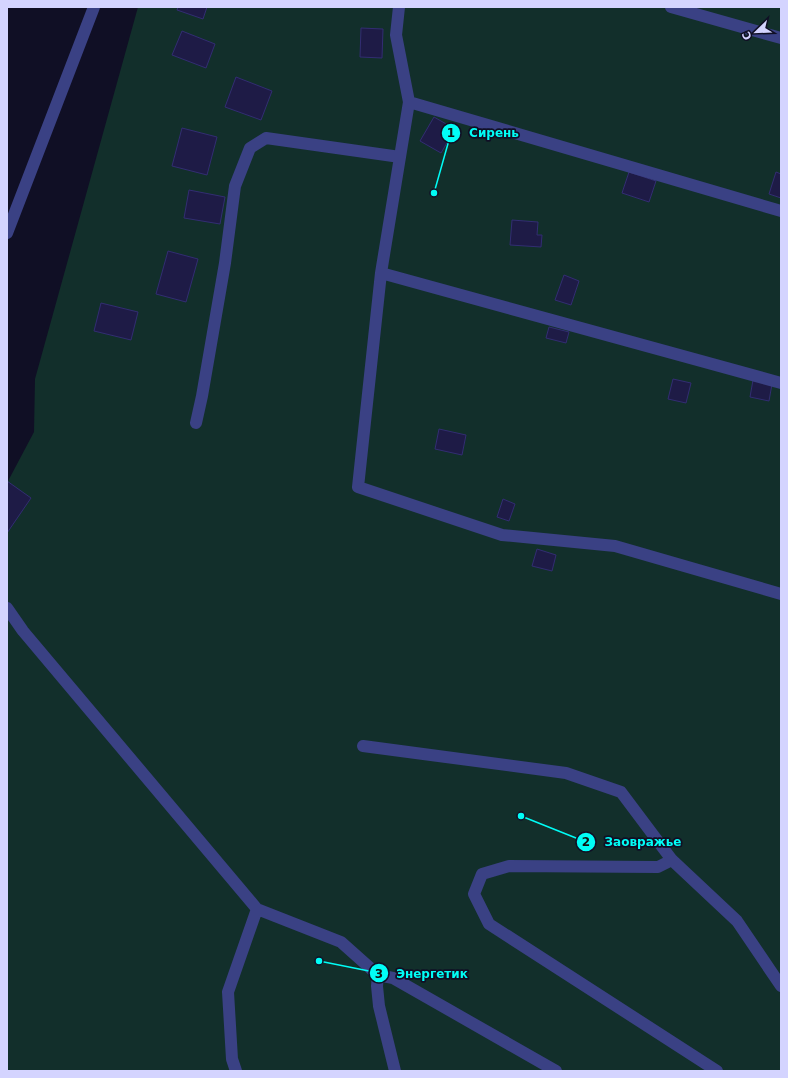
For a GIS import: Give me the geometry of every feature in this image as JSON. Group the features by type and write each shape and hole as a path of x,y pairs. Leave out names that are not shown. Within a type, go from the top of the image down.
{"street":[{"path":"7,233 94,7"},
{"path":"398,7 396,35 409,102 381,273 358,488 502,534 615,546 781,594"},
{"path":"671,7 781,38"},
{"path":"409,102 781,211"},
{"path":"196,423 225,263 235,186 250,148 266,138 400,157"},
{"path":"381,273 781,383"},
{"path":"7,608 23,631 257,909 341,942 378,975 392,978 556,1071"},
{"path":"363,746 566,773 621,792 672,860 737,922 781,986"},
{"path":"672,860 658,867 509,866 482,874 474,894 489,924 717,1071"},
{"path":"236,1071 232,1059 228,992 257,909"},
{"path":"378,975 376,986 379,1006 395,1071"}],"green space":[{"path":"138,7 781,7 781,1071 7,1071 7,483 34,432 35,379"}],"building":[{"path":"178,7 207,7 203,19 177,10"},
{"path":"361,28 383,29 382,58 360,57"},
{"path":"182,31 215,44 206,68 172,55"},
{"path":"236,77 272,91 261,120 225,107"},
{"path":"434,117 455,129 441,153 420,141"},
{"path":"182,128 217,137 207,175 172,166"},
{"path":"629,172 656,181 649,202 622,193"},
{"path":"776,172 781,174 781,198 769,194"},
{"path":"189,190 225,197 220,224 184,218"},
{"path":"512,220 538,222 537,235 542,235 541,247 510,245"},
{"path":"168,251 198,259 186,302 156,294"},
{"path":"564,275 579,281 571,305 555,300"},
{"path":"101,303 138,312 131,340 94,331"},
{"path":"549,327 569,332 566,343 546,338"},
{"path":"673,379 691,383 686,403 668,399"},
{"path":"753,380 772,384 769,401 750,397"},
{"path":"439,429 466,435 462,455 435,449"},
{"path":"7,481 31,498 7,533"},
{"path":"503,499 515,504 509,521 497,517"},
{"path":"537,549 556,555 552,571 532,566"}],"place":[{"name":"Сирень","path":"434,193"},
{"name":"Заовражье","path":"521,816"},
{"name":"Энергетик","path":"319,961"}]}
